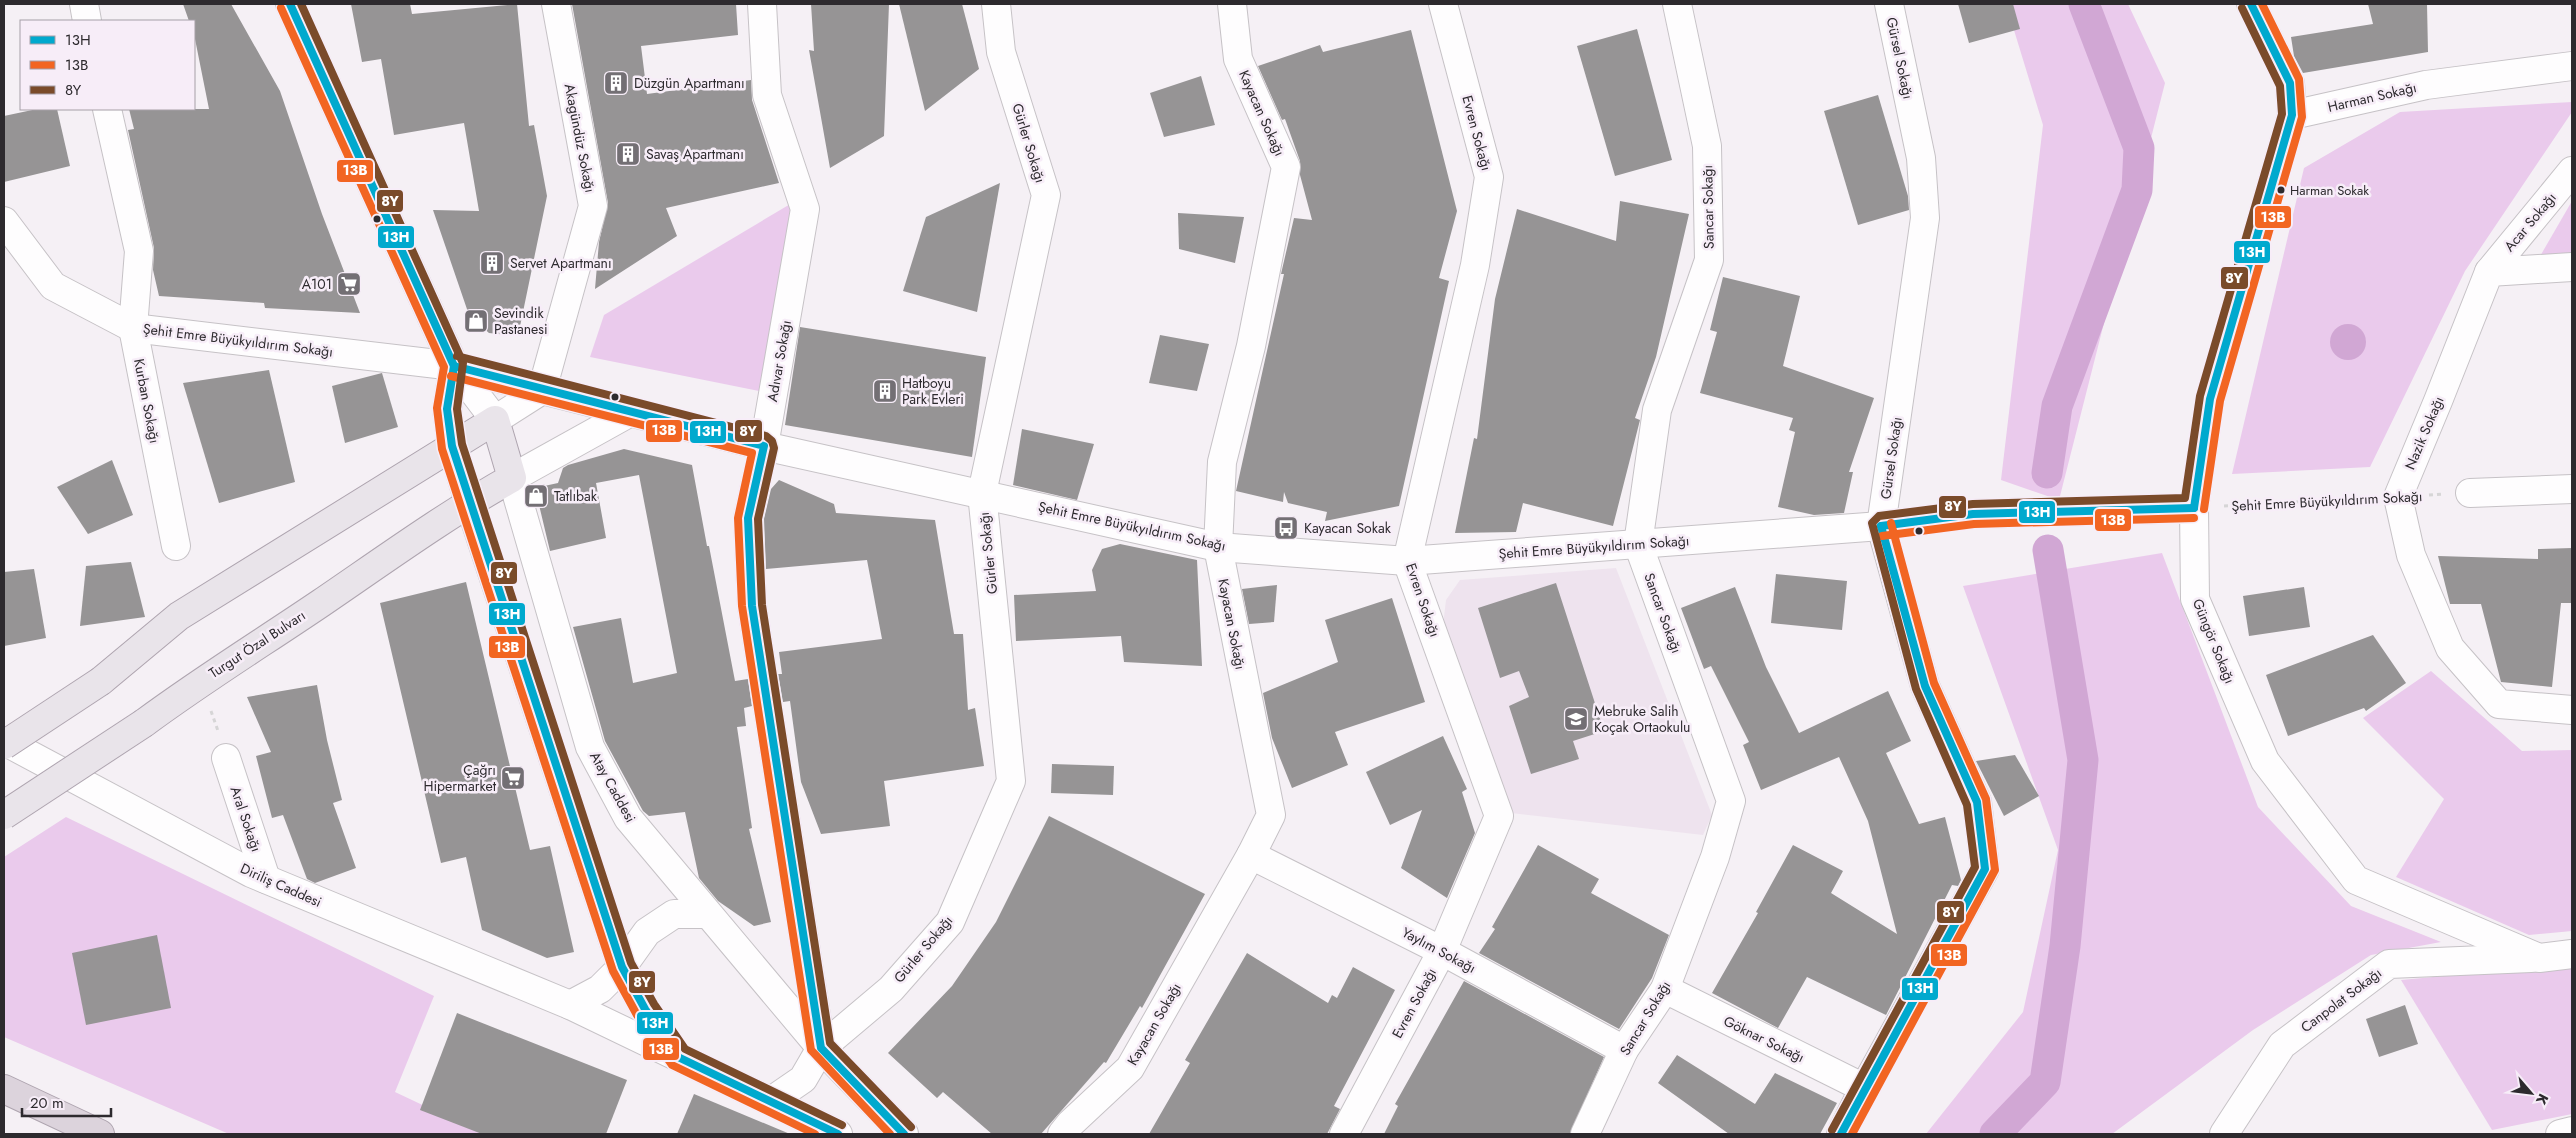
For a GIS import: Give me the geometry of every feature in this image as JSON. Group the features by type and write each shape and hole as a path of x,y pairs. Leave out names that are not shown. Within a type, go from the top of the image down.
{"highway":[{"path":"4,1089 100,1134"}],"main road":[{"path":"4,745 101,681 179,616 495,420"},
{"name":"Atay Caddesi","path":"495,420 512,478"},
{"name":"Turgut Özal Bulvarı","path":"4,815 144,723 202,680 271,636 469,502 512,478"}],"street":[{"path":"84,4 88,20"},
{"name":"Atay Caddesi","path":"290,4 454,366 495,420"},
{"name":"Akagündüz Sokağı","path":"542,390 593,206 556,4"},
{"name":"Adıvar Sokağı","path":"762,4 767,95 805,210 764,446 748,518 752,606 821,1048"},
{"name":"Gürler Sokağı","path":"771,1101 803,1079 821,1048 891,989 950,922 1011,781 982,493 1046,195 1001,52 996,4"},
{"name":"Kayacan Sokağı","path":"1062,1134 1070,1124 1130,1068 1251,855 1271,815 1218,547 1222,462 1251,346 1286,167 1238,59 1232,4"},
{"name":"Evren Sokağı","path":"1344,1134 1442,951 1499,816 1408,561 1475,265 1489,177 1444,4"},
{"name":"Sancar Sokağı","path":"1585,1134 1624,1050 1665,989 1715,857 1732,801 1638,544 1657,410 1709,260 1707,146 1677,4"},
{"name":"Gürsel Sokağı","path":"1842,1134 1864,1088 1985,868 1977,802 1926,686 1881,526 1925,218 1921,158 1889,4"},
{"path":"2250,4 2290,83 2292,115"},
{"name":"Harman Sokağı","path":"2292,115 2426,85 2572,66"},
{"name":"Kurban Sokağı","path":"107,110 139,251 133,328 176,546"},
{"name":"Güngör Sokağı","path":"2292,115 2210,399 2194,508 2194,599 2265,762 2356,880 2539,958 2572,954"},
{"name":"Acar Sokağı","path":"2489,272 2572,171"},
{"name":"Şehit Emre Büyükyıldırım Sokağı","path":"4,221 54,286 133,328 454,366 629,414 764,446 1218,547 1408,561 1881,526 1973,514 2194,508"},
{"path":"2489,272 2572,267"},
{"name":"Nazik Sokağı","path":"2398,496 2489,272"},
{"path":"454,366 447,409 452,446 622,967 644,1008 678,1057 838,1134"},
{"path":"495,420 542,390"},
{"path":"512,478 629,414"},
{"name":"Atay Caddesi","path":"512,478 590,747 628,818 821,1048 904,1134"},
{"path":"2470,493 2572,489"},
{"path":"2398,496 2411,555 2450,648 2499,704 2572,710"},
{"name":"Diriliş Caddesi","path":"4,741 266,879 570,1005 678,1057"},
{"name":"Aral Sokağı","path":"226,758 266,879"},
{"name":"Yaylım Sokağı","path":"1251,855 1442,951 1624,1050"},
{"path":"570,1005 600,988 622,967 648,932 674,914 707,914"},
{"name":"Canpolat Sokağı","path":"2224,1134 2282,1045 2389,964 2539,958"},
{"name":"Göknar Sokağı","path":"1665,989 1864,1088"},
{"path":"2560,1134 2572,1131"}],"path":[{"name":"Şehit Emre Büyükyıldırım Sokağı","path":"2194,508 2470,493"},
{"path":"202,680 226,758"}],"shaded area":[{"path":"2006,4 2128,4 2165,83 2059,500 2001,480 2043,125"},
{"path":"2572,102 2572,112 2465,271 2370,467 2232,474 2304,168 2400,112"},
{"path":"2572,201 2572,256 2539,258"},
{"path":"792,203 759,391 590,357 604,315"},
{"path":"2348,324 2361,329 2366,342 2361,355 2348,360 2335,355 2330,342 2335,329"},
{"path":"2162,553 2258,807 2351,906 2441,942 2371,955 2253,1030 2112,1134 1926,1134 2023,1012 2058,850 1963,586"},
{"name":"Mebruke Salih Koçak Ortaokulu","path":"1616,568 1712,815 1703,835 1511,813 1443,625 1446,600 1460,580"},
{"path":"2431,671 2522,751 2572,750 2572,931 2529,935 2396,877 2444,799 2363,718"},
{"path":"66,817 434,996 395,1092 484,1134 229,1134 4,1037 4,857"},
{"path":"2572,964 2572,1114 2492,1130 2401,980"}],"building":[{"path":"183,4 231,4 280,91 322,214 360,313 265,308 264,303 159,296 153,270 154,248 128,130 134,129 129,110 209,109 195,39 195,20 189,20"},
{"path":"351,4 410,4 412,14 517,4 529,126 534,125 547,196 518,336 489,333 469,315 433,210 479,211 464,123 394,135 381,59 362,62"},
{"path":"572,4 736,4 738,35 641,46 647,94 751,80 752,100 779,183 666,208 677,236 595,289 599,242 608,203"},
{"path":"811,4 889,4 884,136 830,168 809,50 814,51"},
{"path":"899,4 962,4 979,69 925,111"},
{"path":"1958,4 2013,4 2020,29 1969,43"},
{"path":"2368,4 2427,4 2428,52 2303,73 2294,56 2291,37 2373,24"},
{"path":"1637,29 1672,160 1615,176 1577,46"},
{"path":"1411,30 1457,211 1439,278 1449,281 1399,506 1325,521 1327,512 1288,503 1284,492 1283,502 1236,491 1284,274 1281,274 1294,218 1312,220 1300,175 1300,161 1285,119 1282,120 1258,66 1320,45 1323,52"},
{"path":"1201,76 1215,125 1164,137 1150,93"},
{"path":"1878,95 1908,196 1909,210 1858,225 1824,111"},
{"path":"32,110 57,110 70,166 4,182 4,116"},
{"path":"1000,183 977,312 903,291 926,217"},
{"path":"1620,201 1689,214 1656,357 1635,418 1640,420 1613,526 1523,503 1516,532 1455,533 1474,438 1477,439 1495,299 1517,209 1616,241"},
{"path":"1178,213 1244,217 1235,263 1179,249"},
{"path":"1723,277 1800,296 1783,366 1874,398 1849,472 1853,472 1844,513 1814,515 1778,507 1795,432 1789,430 1793,418 1700,393 1717,332 1710,330"},
{"name":"Hatboyu Park Evleri","path":"800,327 986,357 972,457 785,425"},
{"path":"1160,335 1209,344 1197,391 1149,383"},
{"path":"269,370 295,482 219,503 183,383"},
{"path":"382,373 398,427 345,443 332,386"},
{"path":"1022,429 1094,444 1077,500 1013,485"},
{"path":"624,449 692,465 735,681 748,679 752,706 744,708 746,726 737,727 752,828 749,829 771,922 754,926 718,901 699,878 685,812 649,816 643,811 605,741 573,627 621,618 633,683 677,673 639,475 596,483 606,538 550,551 535,488 558,483 563,468 568,465"},
{"path":"112,460 133,515 88,534 57,487"},
{"path":"779,480 834,504 836,513 935,520 954,634 963,634 968,710 975,708 984,766 884,781 890,826 821,834 801,782 790,701 783,702 778,674 782,674 779,652 882,639 867,560 766,569 764,519 771,489"},
{"path":"1120,544 1197,560 1202,666 1124,662 1121,636 1016,641 1014,595 1096,591 1092,570 1102,549"},
{"path":"2572,548 2572,603 2561,603 2552,687 2501,682 2481,604 2450,604 2438,556 2538,559 2538,549"},
{"path":"131,562 145,617 80,626 86,566"},
{"path":"34,569 46,638 4,646 4,572"},
{"path":"1776,574 1847,581 1842,630 1771,623"},
{"path":"466,582 530,850 550,846 574,952 547,958 482,930 466,857 441,863 380,603"},
{"path":"1556,583 1604,731 1573,741 1579,759 1531,774 1509,706 1529,697 1519,671 1500,678 1478,608"},
{"path":"1277,585 1274,622 1249,624 1242,589"},
{"path":"1735,587 1766,667 1799,733 1888,691 1911,741 1886,753 1919,824 1945,817 1961,880 1958,886 1952,885 1886,1015 1807,977 1778,1028 1712,993 1758,913 1756,912 1793,845 1843,871 1831,893 1897,934 1868,821 1839,757 1761,790 1743,745 1749,742 1711,666 1704,669 1681,608"},
{"path":"2304,587 2310,627 2249,636 2243,596"},
{"path":"1392,598 1425,702 1335,732 1348,765 1292,788 1272,738 1263,693 1338,662 1325,620"},
{"path":"2373,635 2406,683 2366,711 2364,708 2288,736 2266,675"},
{"path":"317,685 327,740 342,800 333,803 356,868 315,883 307,879 283,815 272,818 256,756 271,752 247,697"},
{"path":"1443,736 1467,789 1462,792 1475,833 1447,898 1401,868 1422,810 1390,825 1366,772"},
{"path":"2015,755 2039,796 2004,816 1976,761"},
{"path":"1052,764 1114,766 1113,795 1051,793"},
{"path":"1049,816 1205,894 1142,1008 1140,1006 1106,1063 1104,1062 1041,1134 992,1134 943,1092 937,1098 888,1053 952,986 996,922"},
{"path":"1538,845 1599,879 1591,893 1669,935 1652,978 1619,1029 1479,953 1495,929 1492,927"},
{"path":"157,935 171,1008 86,1025 72,953"},
{"path":"1247,953 1328,1003 1332,995 1337,998 1353,967 1395,990 1334,1106 1340,1109 1327,1134 1149,1134 1190,1063 1185,1060"},
{"path":"1464,981 1604,1057 1570,1134 1384,1134 1398,1106 1395,1104"},
{"path":"2405,1005 2418,1044 2379,1057 2366,1019"},
{"path":"457,1013 627,1080 606,1134 482,1134 420,1110"},
{"path":"1677,1055 1755,1104 1775,1073 1837,1103 1820,1134 1729,1134 1658,1083"},
{"path":"694,1094 790,1134 677,1134"}],"waterway":[{"path":"2047,473 2057,406 2137,190 2139,148 2084,4"},
{"path":"1995,1134 2045,1082 2065,946 2083,760 2048,550"}],"transit line":[{"name":"13H","path":"290,4 454,366 447,409 452,446 622,967 645,1009 678,1057 838,1134"},
{"name":"8Y","path":"301,4 463,363 457,409 462,444 631,963 654,1004 685,1049 842,1125"},
{"name":"13H","path":"2194,508 2210,399 2292,115 2290,83 2251,4"},
{"name":"13B","path":"2204,509 2220,401 2302,117 2299,79 2262,4"},
{"name":"13B","path":"281,8 444,367 437,408 442,449 613,971 637,1015 672,1065 815,1134"},
{"name":"8Y","path":"1832,1130 1975,867 1967,805 1916,689 1872,523 1879,516 1973,504 2185,498 2200,396 2282,114 2280,86 2242,8"},
{"name":"8Y","path":"457,356 766,436 772,441 774,448 758,519 762,605 830,1043 911,1127"},
{"name":"13H","path":"454,366 764,446 748,518 752,606 821,1048 904,1134"},
{"name":"13B","path":"451,376 752,453 738,518 742,606 811,1050 890,1134"},
{"name":"13H","path":"1881,526 1973,514 2194,508"},
{"name":"13B","path":"1882,536 1974,524 2194,518"},
{"name":"13B","path":"1852,1134 1995,870 1986,799 1934,683 1891,523"},
{"name":"13H","path":"1841,1134 1985,869 1977,802 1925,686 1881,526"}],"place":[{"name":"Düzgün Apartmanı","path":"616,83"},
{"name":"Savaş Apartmanı","path":"628,154"},
{"name":"Harman Sokak","path":"2281,190"},
{"name":"Servet Apartmanı","path":"492,263"},
{"name":"A101","path":"349,284"},
{"name":"Sevindik Pastanesi","path":"476,321"},
{"name":"Hatboyu Park Evleri","path":"885,391"},
{"name":"Tatlıbak","path":"536,496"},
{"name":"Kayacan Sokak","path":"1286,528"},
{"name":"Mebruke Salih Koçak Ortaokulu","path":"1576,719"},
{"name":"Çağrı Hipermarket","path":"513,778"}]}
